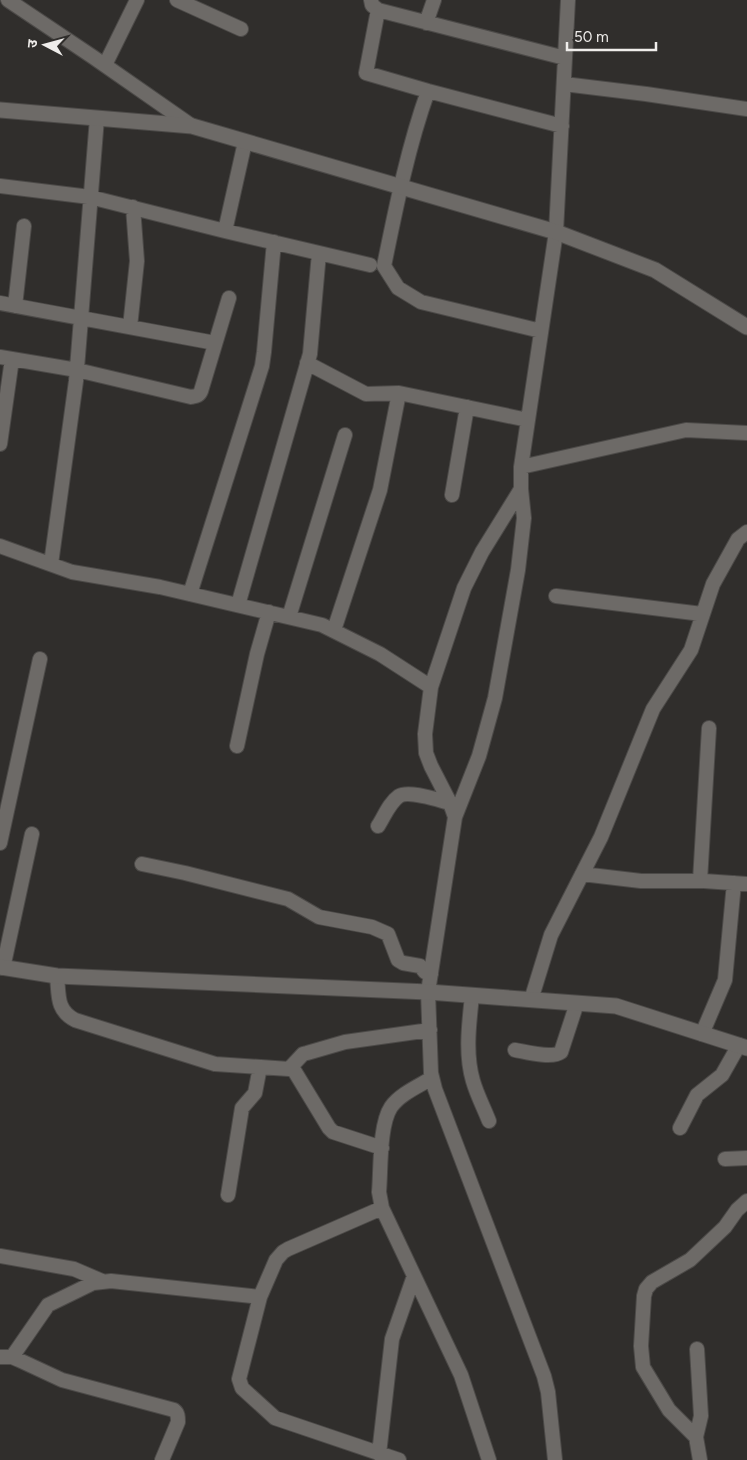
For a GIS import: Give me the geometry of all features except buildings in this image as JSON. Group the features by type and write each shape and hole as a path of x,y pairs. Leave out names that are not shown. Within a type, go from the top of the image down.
{"street":[{"path":"8,0 192,126"},
{"path":"105,66 136,0"},
{"path":"177,0 241,29"},
{"path":"426,23 434,0"},
{"path":"555,1460 548,1392 544,1376 432,1078 428,992 455,817 479,756 495,698 519,562 524,518 521,489 522,467 556,232 568,0"},
{"path":"562,126 366,73 374,5 426,23 565,58"},
{"path":"564,84 646,94 747,110"},
{"path":"428,91 418,119 384,266 398,288 421,302 541,331"},
{"path":"0,110 192,126 556,232 655,270 747,327"},
{"path":"51,564 75,391 97,118"},
{"path":"225,231 245,142"},
{"path":"0,186 90,196 225,231 370,264"},
{"path":"130,327 137,261 134,208"},
{"path":"14,306 24,226"},
{"path":"190,594 262,366 274,242"},
{"path":"238,605 307,363 312,340 320,253"},
{"path":"0,444 6,358 77,370 191,397 199,395 229,298"},
{"path":"0,303 215,343"},
{"path":"307,363 366,394 399,393 528,420"},
{"path":"334,630 380,490 399,393"},
{"path":"452,495 467,407"},
{"path":"522,467 686,430 747,434"},
{"path":"289,617 345,435"},
{"path":"455,817 426,753 425,734 431,687 464,588 482,552 521,489"},
{"path":"531,1000 552,935 601,837 653,709 691,650 713,584 738,539 747,532"},
{"path":"0,546 85,574 152,585 322,625 380,654 431,687"},
{"path":"556,596 702,614"},
{"path":"237,746 257,654 269,612"},
{"path":"0,843 40,659"},
{"path":"700,881 709,728"},
{"path":"378,826 400,795 408,794 450,803"},
{"path":"32,834 2,968 57,976 428,992 616,1006 743,1047 722,1074 696,1095 680,1128"},
{"path":"142,864 288,899 319,917 385,932 388,934 398,960 420,966 431,974"},
{"path":"582,874 641,881 700,881 741,884 725,980 702,1034"},
{"path":"57,976 60,1003 67,1016 210,1062 286,1070 292,1067 307,1052 352,1041 430,1030"},
{"path":"472,996 467,1040 472,1081 489,1121"},
{"path":"515,1050 549,1055 557,1055 561,1052 577,1003"},
{"path":"228,1195 242,1108 255,1094 260,1067"},
{"path":"292,1067 333,1132 382,1148"},
{"path":"432,1078 400,1098 391,1106 386,1116 383,1130 379,1192 382,1208 461,1375 489,1460"},
{"path":"725,1159 747,1158"},
{"path":"696,1437 668,1410 643,1367 641,1346 644,1296 646,1289 652,1282 690,1260 704,1248 747,1201"},
{"path":"382,1208 283,1252 276,1260 260,1297 239,1379 242,1388 275,1418 376,1455 399,1460"},
{"path":"0,1256 74,1270 102,1281 260,1297"},
{"path":"376,1455 392,1339 414,1276"},
{"path":"102,1281 93,1283 48,1305 6,1357 20,1360 62,1380 174,1410 178,1422 162,1460"},
{"path":"697,1349 701,1416 696,1437 700,1460"}]}
